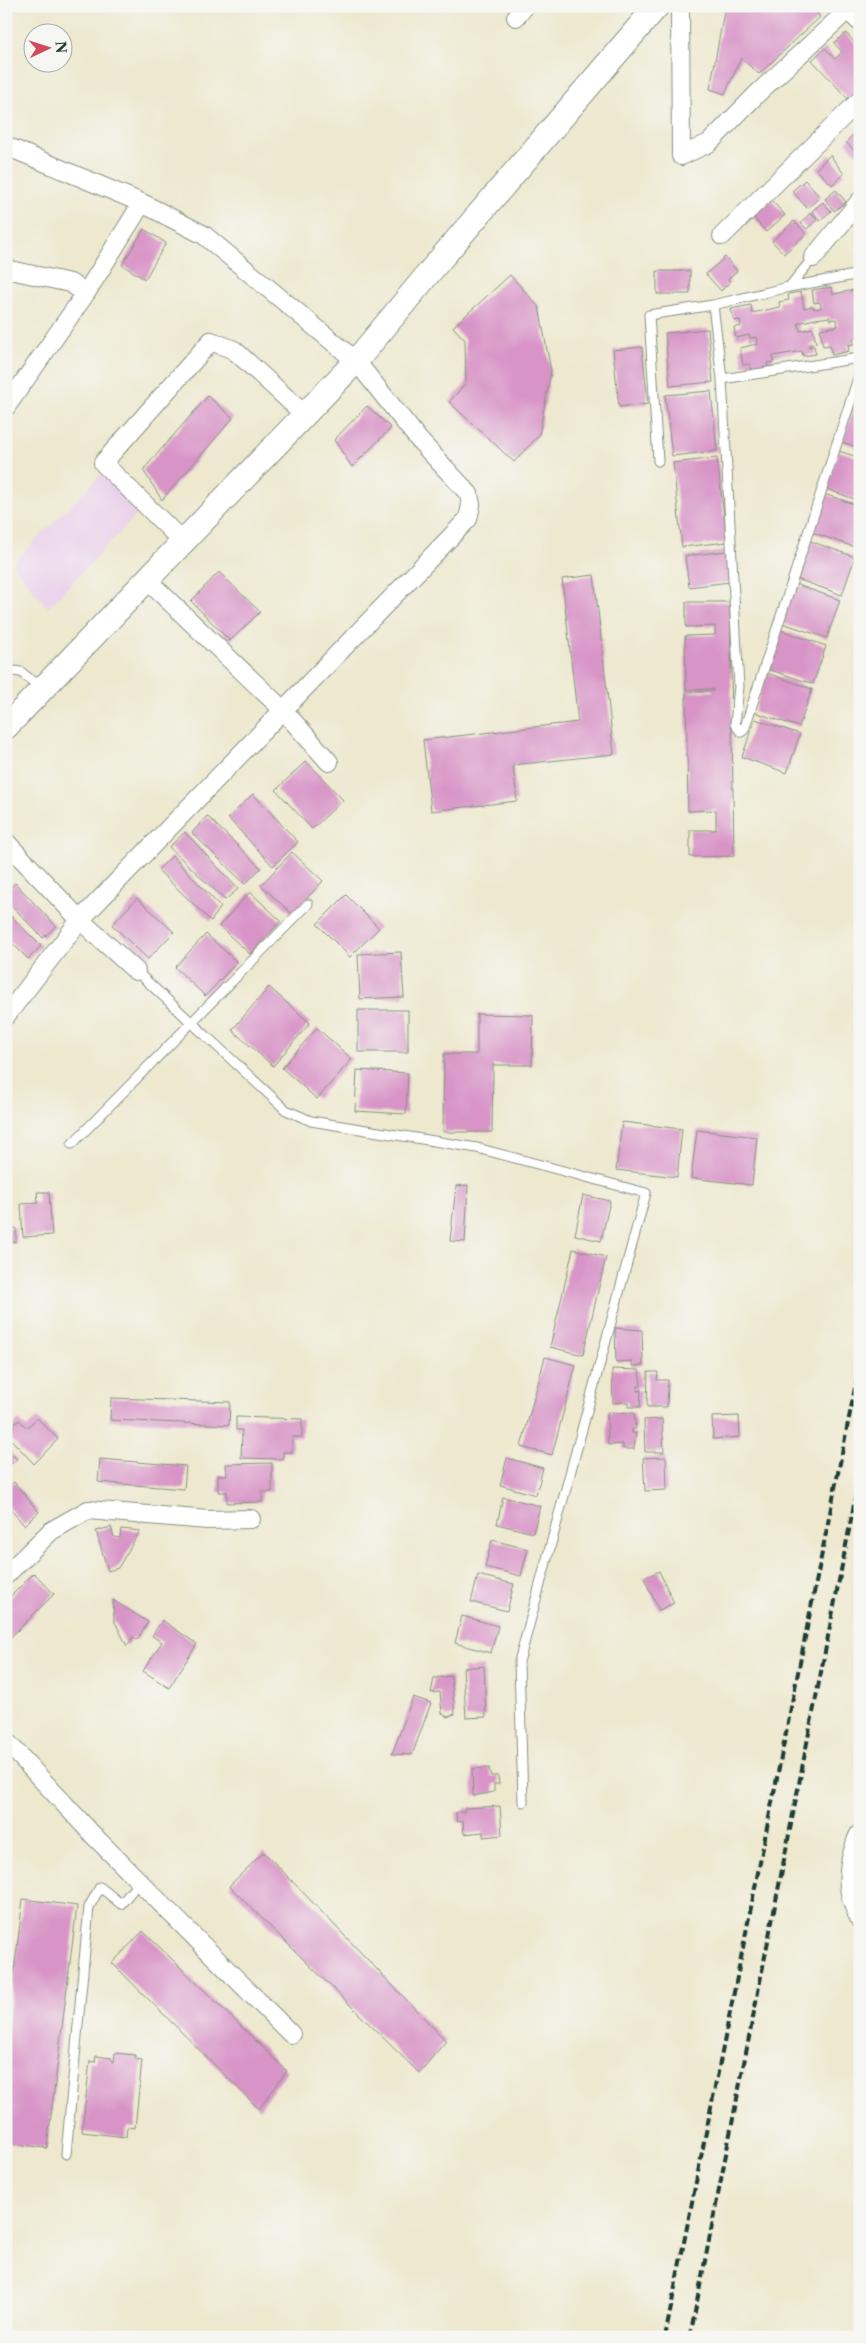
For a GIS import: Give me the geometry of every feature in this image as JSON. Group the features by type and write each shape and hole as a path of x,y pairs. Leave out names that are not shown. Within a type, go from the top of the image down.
{"main road":[{"path":"6,727 356,361 657,6"}],"street":[{"path":"680,6 681,156 709,143 759,92 852,11"},
{"path":"722,236 860,100"},
{"path":"6,146 142,202 204,235 356,361 419,440 469,494 471,505 468,519 80,920 6,1016"},
{"path":"813,258 860,201"},
{"path":"6,407 86,293 142,202"},
{"path":"6,269 70,283 86,293"},
{"path":"183,542 103,463 211,341 234,350 305,415"},
{"path":"146,580 283,710 329,762"},
{"path":"6,842 80,920 136,971"},
{"path":"6,1575 51,1531 88,1510 208,1520 251,1518"},
{"path":"6,1741 140,1882 291,2034"},
{"path":"860,1833 850,1860 847,1879 850,1900 860,1920"}],"lane":[{"path":"789,287 813,258"},
{"path":"658,461 649,315 713,305 789,287 860,274"},
{"path":"713,305 722,379 740,687 735,724 742,732 860,372"},
{"path":"722,379 860,358"},
{"path":"6,670 21,672 42,689"},
{"path":"72,1144 308,904"},
{"path":"136,971 286,1110 311,1121 477,1148 646,1193 520,1662 523,1802"},
{"path":"66,2154 89,1907 100,1887 121,1904 140,1882"}],"shaded area":[{"path":"102,474 139,512 48,608 12,564"}],"building":[{"path":"725,6 810,6 820,17 759,74 741,58 725,94 710,89"},
{"path":"846,33 860,48 860,88 848,99 812,60 825,48 835,59 842,52 834,43"},
{"path":"860,128 860,157 846,142"},
{"path":"830,155 844,174 832,185 816,169"},
{"path":"805,180 820,197 807,208 792,191"},
{"path":"836,190 846,202 834,211 825,199"},
{"path":"771,200 785,215 766,232 752,216"},
{"path":"823,202 831,211 820,221 812,211"},
{"path":"810,213 817,220 807,229 801,223"},
{"path":"860,213 860,229 855,221"},
{"path":"794,221 806,234 784,254 772,241"},
{"path":"144,229 166,243 145,279 122,265"},
{"path":"725,257 737,271 728,279 730,282 721,291 706,274"},
{"path":"657,271 690,271 690,294 657,294"},
{"path":"510,275 539,307 551,371 539,435 514,462 449,402 466,383 465,340 453,327"},
{"path":"831,287 833,294 860,289 860,337 853,338 854,344 848,345 849,351 832,355 830,345 823,346 820,329 838,326 836,319 830,320 830,317 798,323 800,331 813,328 816,343 809,345 809,347 814,346 816,354 803,356 802,351 773,356 774,362 767,363 769,370 751,373 750,364 743,365 740,348 757,344 756,337 750,338 749,335 736,338 734,328 741,326 740,320 734,321 731,309 751,305 752,313 780,307 779,302 789,300 788,294 801,292 804,308 813,306 814,309 821,308 820,302 814,303 812,290"},
{"path":"708,329 713,382 670,386 665,333"},
{"path":"642,347 648,404 619,407 613,350"},
{"path":"860,385 860,400 855,398"},
{"path":"711,391 717,451 672,456 665,395"},
{"path":"208,396 233,418 162,500 143,470"},
{"path":"855,404 860,406 860,448 842,442"},
{"path":"367,406 391,428 352,467 334,440"},
{"path":"839,451 860,458 860,501 826,489"},
{"path":"717,458 727,542 682,547 673,463"},
{"path":"824,494 860,506 860,538 857,548 811,532"},
{"path":"810,541 855,557 842,595 797,579"},
{"path":"727,551 730,582 689,587 685,556"},
{"path":"219,572 260,612 230,641 191,601"},
{"path":"594,575 614,754 513,765 517,801 431,811 423,740 578,722 562,579"},
{"path":"795,584 840,600 827,638 782,623"},
{"path":"686,602 730,602 734,856 690,857 690,830 716,830 716,810 688,811 686,692 713,691 713,689 686,690 685,636 715,635 715,626 686,627"},
{"path":"781,630 826,646 813,684 768,669"},
{"path":"767,673 812,689 799,727 754,712"},
{"path":"755,719 800,734 787,773 742,757"},
{"path":"306,761 343,800 312,829 276,790"},
{"path":"253,794 298,842 273,866 228,818"},
{"path":"207,816 261,868 245,884 192,833"},
{"path":"185,832 238,889 225,900 169,847"},
{"path":"292,852 323,881 292,914 261,885"},
{"path":"172,856 221,907 211,921 158,870"},
{"path":"15,883 56,926 43,938 6,900 6,891"},
{"path":"250,892 281,921 250,954 219,926"},
{"path":"346,895 379,928 350,957 317,924"},
{"path":"137,898 174,932 148,959 112,925"},
{"path":"6,911 41,946 28,959 6,937"},
{"path":"206,934 237,962 205,996 175,967"},
{"path":"401,952 404,997 360,999 358,954"},
{"path":"269,987 310,1023 273,1066 232,1030"},
{"path":"358,1010 408,1010 408,1052 358,1052"},
{"path":"477,1014 533,1015 532,1065 493,1065 492,1132 443,1132 444,1054 477,1054"},
{"path":"317,1028 352,1059 317,1099 282,1068"},
{"path":"357,1070 408,1073 406,1114 355,1111"},
{"path":"622,1122 682,1129 677,1177 616,1170"},
{"path":"697,1130 757,1137 752,1185 691,1178"},
{"path":"468,1185 465,1242 450,1241 456,1186"},
{"path":"37,1192 49,1192 52,1235 23,1237 21,1204 38,1203"},
{"path":"583,1195 610,1201 601,1241 575,1235"},
{"path":"6,1228 16,1228 16,1242 6,1242"},
{"path":"573,1249 606,1257 583,1355 550,1347"},
{"path":"615,1328 642,1330 643,1365 632,1366 632,1361 616,1362"},
{"path":"545,1357 576,1365 552,1455 521,1447"},
{"path":"612,1369 639,1370 641,1386 637,1387 637,1391 641,1390 640,1407 628,1407 628,1402 613,1403"},
{"path":"648,1372 658,1372 657,1380 668,1380 667,1407 647,1407"},
{"path":"111,1398 230,1402 229,1425 110,1420"},
{"path":"607,1412 634,1413 636,1429 632,1429 632,1433 636,1433 634,1449 623,1449 623,1444 608,1445"},
{"path":"739,1416 740,1437 713,1439 712,1417"},
{"path":"236,1417 302,1419 302,1437 292,1437 292,1452 283,1452 283,1459 241,1458 242,1430 236,1430"},
{"path":"37,1418 58,1439 34,1464 6,1434 19,1420 27,1428"},
{"path":"662,1419 664,1452 645,1452 644,1420"},
{"path":"6,1448 17,1459 6,1468"},
{"path":"666,1457 667,1490 645,1491 643,1458"},
{"path":"507,1458 543,1468 536,1495 500,1485"},
{"path":"100,1459 186,1466 184,1489 98,1482"},
{"path":"272,1463 272,1492 262,1492 262,1502 227,1503 227,1492 218,1492 218,1475 227,1475 226,1464"},
{"path":"14,1482 39,1512 24,1525 6,1504 6,1488"},
{"path":"503,1497 540,1506 533,1533 497,1524"},
{"path":"111,1527 114,1537 120,1538 121,1529 140,1531 118,1568 108,1571 96,1531"},
{"path":"492,1540 528,1549 521,1576 485,1567"},
{"path":"659,1571 674,1603 659,1610 644,1578"},
{"path":"34,1573 54,1594 6,1642 6,1601"},
{"path":"478,1575 514,1584 507,1611 471,1602"},
{"path":"113,1600 148,1622 137,1640 133,1637 127,1646 114,1620"},
{"path":"462,1616 498,1626 491,1653 455,1643"},
{"path":"162,1620 197,1644 169,1688 143,1671 162,1642 152,1636"},
{"path":"484,1666 486,1717 466,1718 463,1668"},
{"path":"451,1676 455,1714 447,1717 442,1713 440,1692 431,1693 434,1678"},
{"path":"413,1697 431,1703 412,1755 392,1754"},
{"path":"489,1768 491,1776 498,1776 499,1784 494,1784 494,1792 473,1796 472,1769"},
{"path":"500,1806 502,1835 483,1837 483,1832 464,1834 463,1821 457,1822 456,1812 464,1812 465,1808"},
{"path":"264,1852 446,2041 419,2073 229,1886"},
{"path":"23,1899 77,1906 47,2148 6,2143 6,2038"},
{"path":"143,1931 287,2071 259,2109 112,1963"},
{"path":"115,2053 135,2055 135,2059 142,2060 135,2128 127,2127 126,2137 82,2132 90,2061 95,2062 96,2056 111,2058 114,2063"}],"railway":[{"path":"665,2337 860,1363"},
{"path":"690,2337 860,1474"}]}
